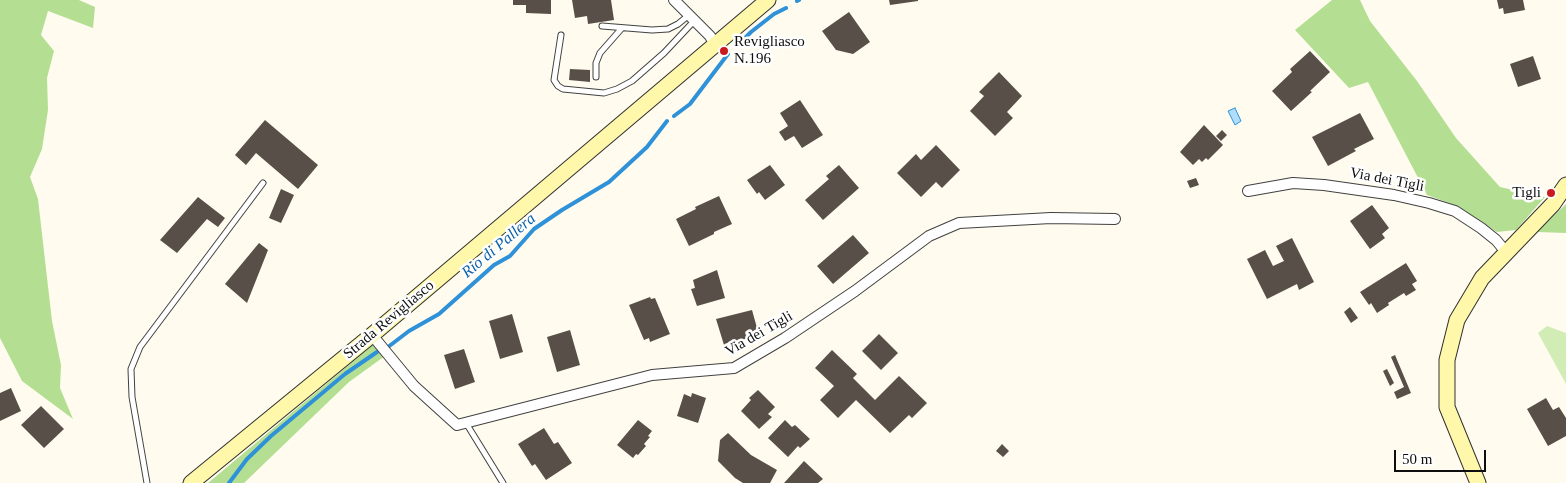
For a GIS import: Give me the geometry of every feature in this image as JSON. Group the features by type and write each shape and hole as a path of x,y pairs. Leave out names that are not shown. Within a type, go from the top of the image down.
{"street":[{"name":"Strada Revigliasco","path":"191,483 372,335 768,0"},
{"path":"678,1 710,36 715,45"},
{"name":"Via dei Tigli","path":"1248,191 1293,183 1324,185 1429,203 1455,212 1468,220 1488,234 1506,252"},
{"path":"1478,483 1447,407 1447,360 1457,320 1482,278 1553,204 1566,186"},
{"name":"Via dei Tigli","path":"466,422 652,375 734,368 785,338 847,296 929,236 959,223 1051,218 1115,219"},
{"path":"372,335 414,386 457,425 466,422"}],"lane":[{"path":"602,26 652,30 668,29 692,17"},
{"path":"561,36 554,80 558,86 563,89 604,93 632,81 664,53 692,17"},
{"path":"596,76 596,63 600,53 622,28"},
{"path":"146,483 132,397 131,369 140,347 263,183"},
{"path":"466,422 503,483"}],"green space":[{"path":"0,0 79,0 95,7 93,28 48,11 41,35 54,51 47,78 48,110 42,149 30,177 38,199 52,321 61,365 60,388 73,419 22,381 0,338"},
{"path":"1332,0 1360,0 1370,21 1417,81 1456,138 1500,187 1545,197 1516,230 1497,232 1455,205 1427,195 1368,82 1349,88 1295,30"},
{"path":"1566,204 1566,233 1537,232"},
{"path":"1547,326 1566,333 1566,384 1538,333"},
{"path":"375,343 385,356 349,382 244,483 208,483"}],"water":[{"path":"1235,108 1241,121 1235,125 1228,111"}],"building":[{"path":"513,0 551,0 551,14 526,13 526,5 513,5"},
{"path":"572,0 611,0 614,20 588,24 587,16 575,18"},
{"path":"889,0 918,0 918,1 890,5"},
{"path":"1497,0 1523,0 1525,10 1504,14 1503,8 1499,9"},
{"path":"849,12 870,42 853,54 836,50 822,31"},
{"path":"1310,51 1330,72 1291,111 1272,91 1292,72 1290,69"},
{"path":"1533,56 1541,79 1518,87 1510,64"},
{"path":"570,69 590,70 590,82 569,80"},
{"path":"999,72 1022,96 1007,112 1013,118 995,136 970,111 984,96 979,92"},
{"path":"800,100 823,135 802,148 794,136 785,141 779,132 788,126 780,113"},
{"path":"1360,113 1374,139 1328,166 1312,137"},
{"path":"265,120 318,165 298,189 256,153 246,165 235,155"},
{"path":"1204,125 1223,145 1208,160 1206,158 1202,162 1199,159 1193,165 1180,152"},
{"path":"1222,130 1227,135 1221,141 1216,136"},
{"path":"936,145 960,170 942,188 936,182 921,197 897,173 916,154 921,160"},
{"path":"770,165 785,185 765,200 759,192 757,194 747,180"},
{"path":"839,165 859,188 823,220 805,200 829,179 826,176"},
{"path":"1196,178 1199,185 1190,188 1187,181"},
{"path":"281,189 294,195 281,223 269,218"},
{"path":"719,196 732,224 689,246 676,219 696,209 695,207"},
{"path":"198,197 225,218 218,227 207,219 177,253 160,240"},
{"path":"1372,205 1389,228 1382,234 1385,238 1370,249 1350,221"},
{"path":"853,235 869,253 833,284 817,266"},
{"path":"1292,238 1314,282 1299,290 1297,284 1267,299 1247,259 1265,250 1273,266 1284,261 1276,246"},
{"path":"259,243 268,250 247,303 225,284"},
{"path":"1406,263 1417,281 1412,284 1416,290 1406,296 1404,293 1377,313 1371,303 1369,305 1360,292"},
{"path":"717,270 725,298 697,306 691,289 695,288 693,280"},
{"path":"650,297 651,299 655,298 670,334 650,342 649,338 644,340 629,305"},
{"path":"1350,307 1358,318 1351,323 1344,312"},
{"path":"752,310 759,335 724,345 716,319"},
{"path":"512,314 523,352 500,359 489,321"},
{"path":"570,330 580,365 557,372 547,337"},
{"path":"879,334 898,353 881,370 862,351"},
{"path":"464,349 475,382 455,389 444,355"},
{"path":"832,350 857,374 853,378 875,400 899,376 927,403 912,418 909,415 890,433 856,400 838,418 820,400 834,386 815,368"},
{"path":"1395,355 1411,393 1397,399 1394,392 1404,387 1391,357"},
{"path":"1387,369 1394,383 1390,386 1383,371"},
{"path":"11,388 21,411 0,421 0,393"},
{"path":"758,390 775,407 768,414 772,417 759,429 741,411 751,400 749,398"},
{"path":"692,393 706,398 698,423 677,416 684,394 691,397"},
{"path":"1546,398 1553,410 1559,407 1566,418 1566,436 1548,446 1527,409"},
{"path":"41,406 64,429 44,448 21,425"},
{"path":"638,420 652,431 644,444 646,446 633,458 617,445"},
{"path":"785,420 792,427 795,425 810,439 800,448 798,446 788,457 768,438"},
{"path":"544,428 554,444 558,442 572,463 546,480 535,464 532,466 518,444"},
{"path":"728,433 751,455 777,470 770,483 743,483 735,478 718,461 720,440"},
{"path":"1002,444 1009,451 1003,457 996,451"},
{"path":"804,461 823,479 818,483 784,483"}],"waterway":[{"name":"Rio di Pallera","path":"737,46 774,14 786,8"},
{"name":"Rio di Pallera","path":"674,116 690,104 728,54"},
{"name":"Rio di Pallera","path":"388,347 409,331 439,314 494,265 510,256 534,229 609,182 647,147 667,121"},
{"name":"Rio di Pallera","path":"229,483 247,459 271,436 345,374 377,352"}],"place":[{"name":"Revigliasco N.196","path":"724,51"},
{"name":"Tigli","path":"1551,193"}]}
